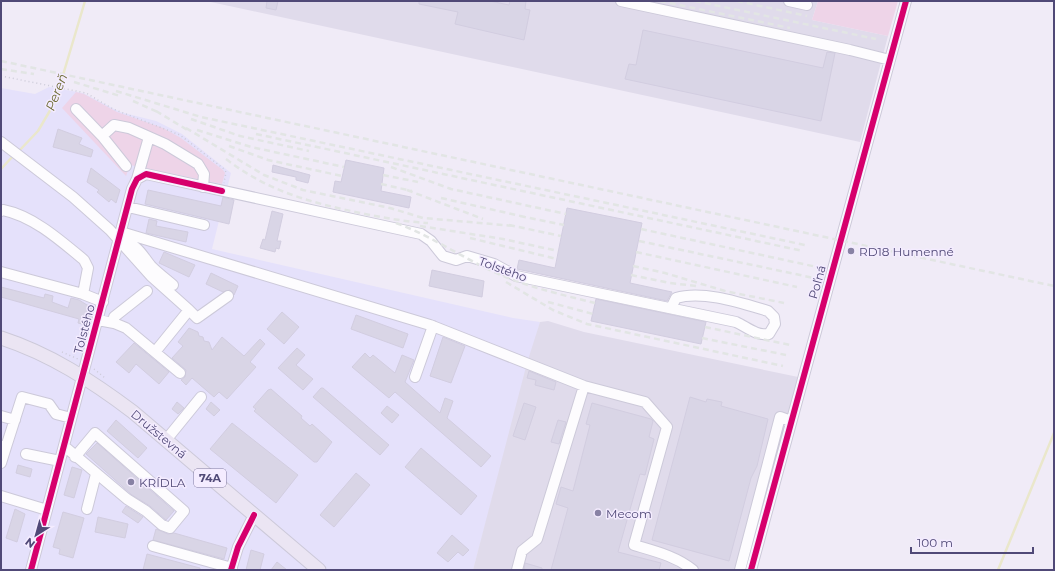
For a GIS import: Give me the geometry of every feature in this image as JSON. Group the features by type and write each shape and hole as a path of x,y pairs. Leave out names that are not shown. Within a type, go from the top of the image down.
{"main road":[{"name":"Družstevná","path":"1,338 37,352 83,376 133,412 319,570"}],"street":[{"path":"622,1 890,60"},
{"path":"789,1 807,5"},
{"name":"Poľná","path":"751,570 906,1"},
{"path":"76,109 102,136 126,166"},
{"path":"102,136 114,125 129,128 149,137 198,164 204,174 203,186"},
{"path":"137,179 149,137"},
{"path":"1,142 9,150 29,163 73,197 110,230 138,249 150,265 173,285"},
{"name":"Tolstého","path":"31,570 128,207 137,179 146,174 421,234 431,241 443,256 456,260 467,256 494,264 516,276 736,322 754,333 763,335 769,334 775,324 774,317 768,311 703,296 686,295 676,298 672,308"},
{"path":"128,207 204,225"},
{"path":"1,211 3,210 18,213 40,226 84,260 88,268 83,294"},
{"path":"120,237 151,276 197,318 228,296"},
{"path":"120,237 433,326 584,386 645,402 667,427 634,545 665,555 686,564 693,570"},
{"path":"1,272 83,294 103,302"},
{"path":"114,323 114,317 147,292"},
{"path":"155,352 189,310"},
{"name":"Tolstého","path":"98,320 114,323 126,328 180,373"},
{"path":"415,377 433,326"},
{"path":"517,570 522,551 537,539 584,386"},
{"path":"1,463 3,447 15,420 22,397 49,404 56,414 71,418"},
{"path":"166,440 201,397"},
{"path":"1,416 15,420"},
{"path":"740,570 780,417 791,421"},
{"path":"64,446 75,457 96,474 162,525 170,528 184,511 95,433 75,457"},
{"path":"26,454 60,461"},
{"path":"87,509 96,474"},
{"path":"1,496 47,510"},
{"path":"153,546 232,569 238,547 254,515"}],"path":[{"path":"1,76 66,88"}],"shaded area":[{"path":"206,1 818,1 812,20 888,36 860,142"},
{"path":"818,1 898,1 888,36 812,20"},
{"path":"49,87 83,93 120,112 156,121 182,134 231,173 212,249 513,318 540,322 473,570 1,570 1,88 35,94"},
{"path":"76,92 84,94 117,112 163,128 181,138 223,170 225,173 222,184 130,165 126,176 62,108"},
{"path":"548,321 584,332 803,378 753,570 473,570 527,363 540,322"}],"building":[{"path":"267,1 278,1 276,10 266,8"},
{"path":"419,1 490,1 509,5 510,1 526,1 525,9 530,10 524,40 455,24 458,12 419,4"},
{"path":"643,30 823,68 827,52 835,53 821,121 625,79 629,64 636,65"},
{"path":"58,129 82,138 79,144 93,150 91,157 53,147"},
{"path":"346,160 384,168 381,191 411,197 409,208 333,192 335,181 341,182"},
{"path":"273,165 310,175 308,183 296,180 296,177 272,172"},
{"path":"91,168 120,190 116,203 111,199 109,202 97,192 99,190 87,182"},
{"path":"148,190 221,206 223,197 234,200 229,224 145,204"},
{"path":"567,208 642,223 630,283 672,292 667,301 517,269 519,260 555,268"},
{"path":"272,211 283,214 277,241 281,241 279,249 276,248 275,252 260,248 263,239 265,240"},
{"path":"149,219 157,221 156,226 188,232 186,242 146,233"},
{"path":"164,252 195,265 189,277 159,263"},
{"path":"432,270 484,281 482,297 429,286"},
{"path":"211,273 238,286 234,295 230,290 223,292 206,284"},
{"path":"1,287 44,298 45,294 53,296 52,302 68,308 71,298 79,300 94,307 89,326 78,323 79,319 1,297"},
{"path":"596,299 706,322 701,344 591,321"},
{"path":"282,312 299,327 284,344 267,329"},
{"path":"356,315 408,334 403,348 351,329"},
{"path":"189,328 198,332 199,336 203,337 204,341 209,342 212,350 222,337 244,356 260,339 265,344 250,362 256,367 227,399 219,392 214,397 192,378 186,385 181,380 185,377 186,370 172,358 183,346 178,342"},
{"path":"443,337 465,346 451,383 430,376"},
{"path":"134,343 169,372 159,384 136,364 129,373 116,362"},
{"path":"297,348 305,355 296,365 313,379 303,390 278,368"},
{"path":"365,353 370,358 373,355 395,373 402,355 414,360 405,382 440,413 445,398 453,401 447,418 491,456 481,467 395,392 389,398 352,367"},
{"path":"529,371 556,382 554,390 535,385 536,380 527,378"},
{"path":"321,388 323,388 389,445 380,455 313,397"},
{"path":"271,389 302,416 301,418 310,426 312,424 332,442 317,462 314,462 254,411 256,409 253,407 268,390"},
{"path":"690,397 706,402 707,399 722,402 721,406 768,419 757,466 751,478 729,561 652,540"},
{"path":"177,402 184,408 178,414 172,409"},
{"path":"211,402 220,410 214,416 206,409"},
{"path":"524,403 536,407 525,440 513,436"},
{"name":"Mecom","path":"592,403 651,419 653,421 649,437 654,439 645,475 640,474 618,552 661,563 659,570 551,570 568,508 556,504 561,487 573,491 590,425 586,424"},
{"path":"387,406 399,415 392,423 381,413"},
{"path":"116,420 147,448 138,458 107,431"},
{"path":"558,420 566,422 559,444 551,442"},
{"path":"232,423 298,475 276,503 210,449"},
{"name":"KRÍDLA","path":"97,443 174,511 166,520 150,506 132,495 86,454"},
{"path":"421,448 477,496 461,515 405,467"},
{"path":"18,465 32,469 30,477 16,473"},
{"path":"72,467 82,470 74,498 64,495"},
{"path":"356,473 370,485 334,527 320,515"},
{"path":"126,506 143,517 138,523 122,512"},
{"path":"15,509 25,514 17,542 6,538"},
{"path":"63,512 84,518 73,558 59,554 60,549 53,547"},
{"path":"98,517 128,524 125,538 95,532"},
{"path":"156,529 168,534 174,533 227,548 224,559 153,540"},
{"path":"452,535 469,550 463,556 458,552 448,562 437,553"},
{"path":"251,550 264,554 260,570 246,570"},
{"path":"147,554 200,568 200,570 143,570"},
{"path":"277,562 287,570 271,570"},
{"path":"525,563 542,568 542,570 524,570"}],"waterway":[{"name":"Pereň","path":"18,152 38,131 55,102 85,1"},
{"name":"Pereň","path":"1,169 14,155"},
{"path":"998,570 1054,433"}],"railway":[{"path":"660,1 790,28"},
{"path":"695,1 876,39"},
{"path":"737,1 807,16"},
{"path":"1,61 1054,286"},
{"path":"1,69 34,74"},
{"path":"74,82 120,96"},
{"path":"116,91 201,117 805,245"},
{"path":"133,101 160,113"},
{"path":"156,111 189,131"},
{"path":"191,119 240,136 309,151"},
{"path":"186,128 264,175 303,190 390,208 423,218 514,226"},
{"path":"197,130 251,147 344,167"},
{"path":"256,134 803,251"},
{"path":"229,146 268,160 342,176"},
{"path":"226,159 258,180 292,195 346,210 404,221 428,223"},
{"path":"391,167 451,189 566,214"},
{"path":"383,175 418,182"},
{"path":"381,184 412,191"},
{"path":"407,190 483,219"},
{"path":"441,198 525,217"},
{"path":"520,216 564,225"},
{"path":"396,223 420,233 478,264 515,281 595,303"},
{"path":"509,225 561,236"},
{"path":"420,226 503,239 558,251"},
{"path":"641,229 817,267"},
{"path":"470,238 557,259"},
{"path":"639,241 814,278"},
{"path":"636,252 797,287"},
{"path":"633,266 665,273 725,291 784,303"},
{"path":"631,275 670,283 696,286"},
{"path":"506,282 553,310 587,324 783,366"},
{"path":"548,302 593,314"},
{"path":"705,327 790,345"},
{"path":"702,338 786,355"}],"cycle path":[{"path":"751,570 906,1"},
{"path":"31,570 132,189 137,179 146,174 222,191"},
{"path":"231,570 238,547 254,515"}],"place":[{"name":"RD18 Humenné","path":"851,251"},
{"name":"KRÍDLA","path":"131,482"},
{"name":"Mecom","path":"598,513"}]}
